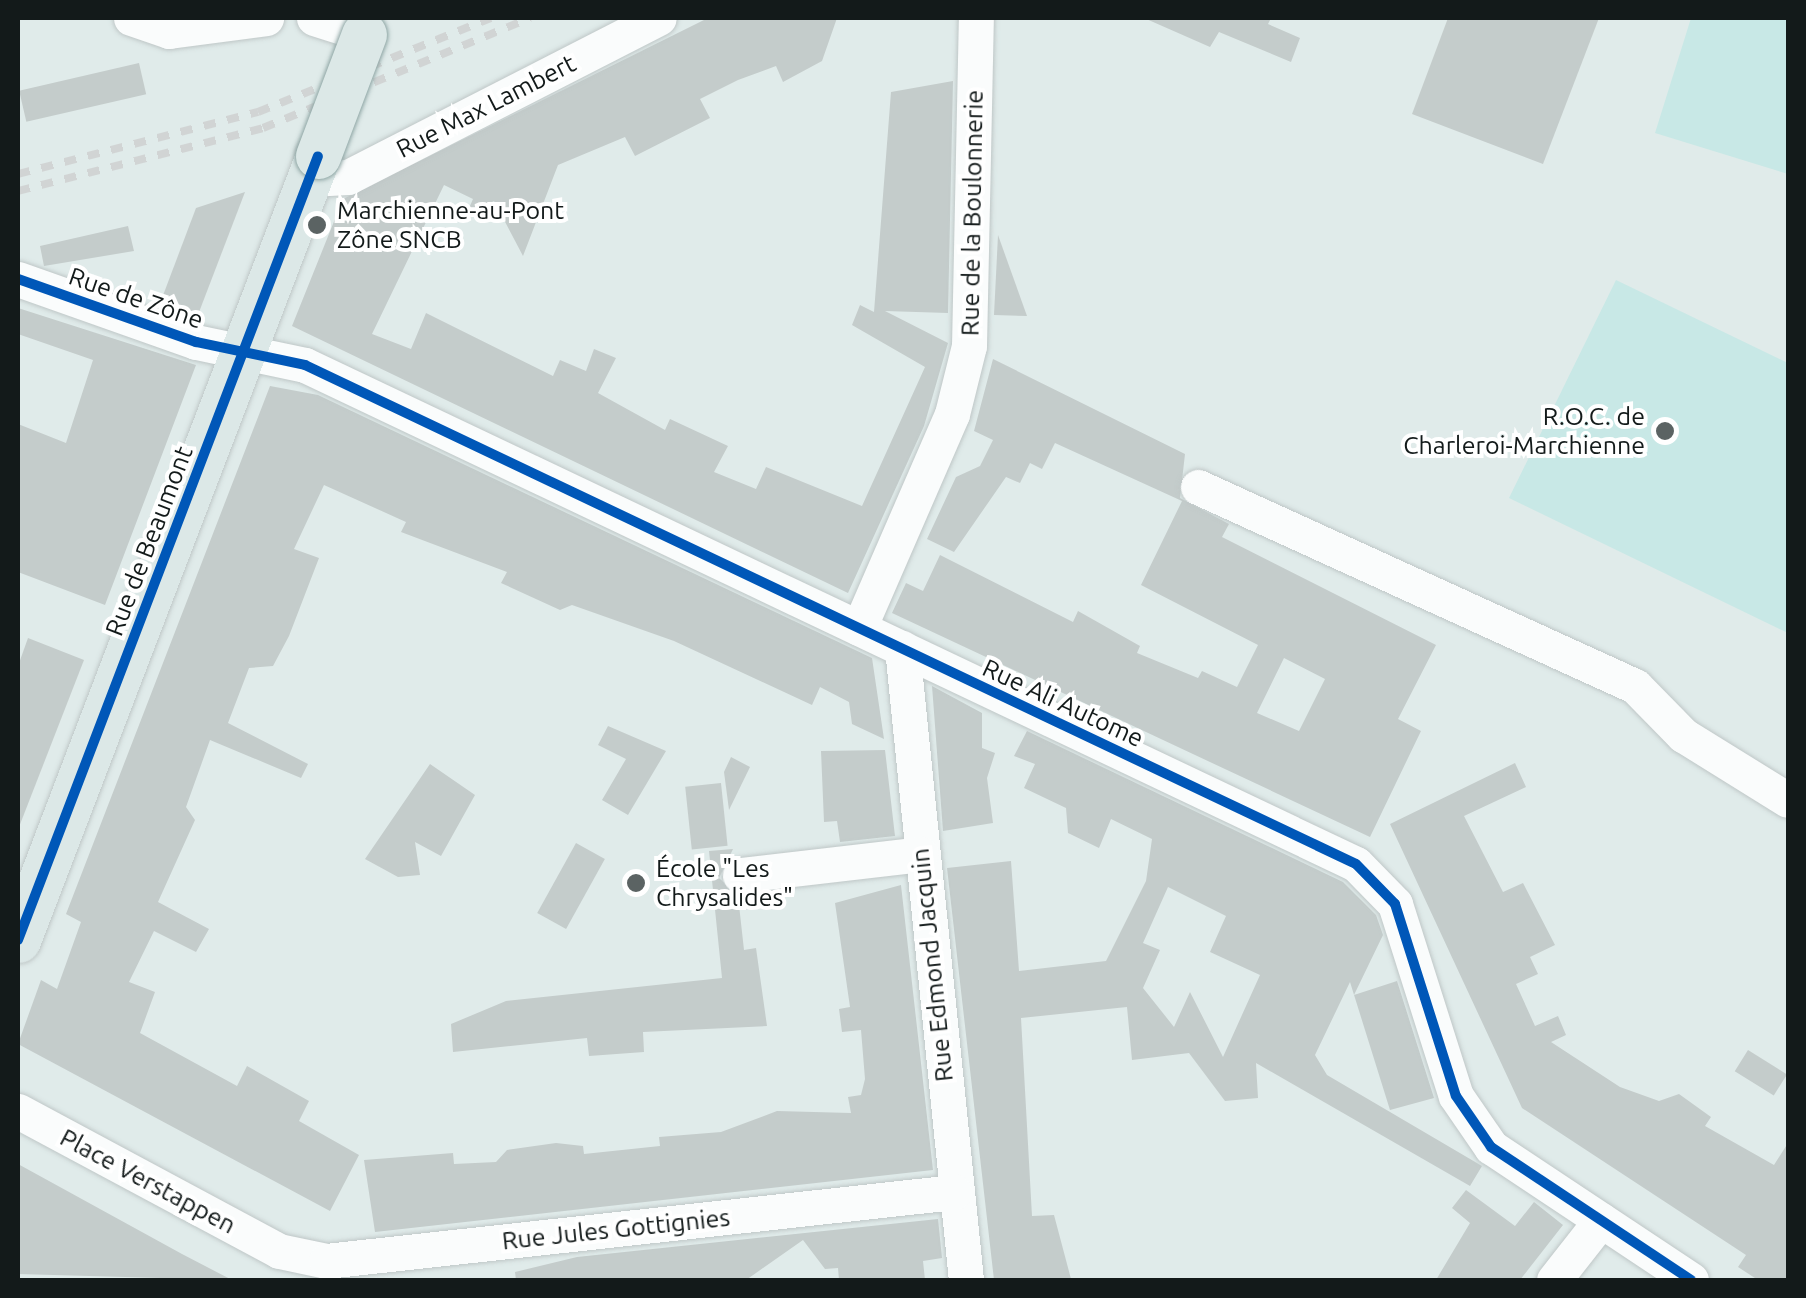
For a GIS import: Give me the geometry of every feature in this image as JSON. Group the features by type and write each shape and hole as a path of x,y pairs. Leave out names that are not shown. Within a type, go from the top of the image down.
{"main road":[{"name":"Rue de Beaumont","path":"18,940 367,26"}],"street":[{"path":"131,18 169,31 266,18"},
{"path":"314,18 367,26"},
{"name":"Rue Max Lambert","path":"313,168 348,177 659,18"},
{"name":"Rue de la Boulonnerie","path":"858,628 952,414 969,346 976,18"},
{"name":"Rue de Zône","path":"18,279 196,342 243,348"},
{"name":"Rue Ali Autome","path":"243,348 305,365 1356,864 1395,904 1456,1096 1491,1147 1692,1280"},
{"path":"1198,488 1635,686 1683,734 1788,800"},
{"name":"Rue Edmond Jacquin","path":"902,648 954,1192 966,1280"},
{"path":"740,875 922,854"},
{"name":"Place Verstappen","path":"18,1111 279,1250"},
{"name":"Rue Jules Gottignies","path":"279,1250 326,1261 954,1192"},
{"path":"1554,1280 1601,1220"}],"shaded area":[{"path":"1691,18 1788,18 1788,174 1655,133"},
{"name":"R.O.C. de Charleroi-Marchienne","path":"1616,280 1788,363 1788,633 1509,498"}],"building":[{"path":"708,18 837,18 822,61 783,82 776,66 700,99 710,118 635,156 625,137 558,165 523,256 494,201 466,215 473,199 444,185 372,334 411,349 426,313 553,376 560,360 586,371 594,349 616,358 598,393 665,430 670,419 728,446 714,472 756,489 766,467 862,506 925,367 852,325 860,305 874,312 891,92 953,81 948,313 885,311 948,343 924,426 848,593 292,326 343,199"},
{"path":"1144,18 1271,18 1268,24 1300,38 1291,62 1219,32 1210,47"},
{"path":"1448,18 1599,18 1543,164 1412,114"},
{"path":"139,63 146,94 26,122 19,91"},
{"path":"245,192 196,320 159,306 196,208"},
{"path":"128,226 134,251 44,266 40,246"},
{"path":"998,235 1027,316 994,315"},
{"path":"18,308 196,365 105,605 18,572 18,424 66,443 93,360 18,334"},
{"path":"993,359 1185,454 1180,498 1229,524 1222,537 1436,645 1398,719 1421,731 1370,837 892,613 906,583 923,591 940,555 1073,622 1078,611 1140,646 1137,653 1198,678 1202,671 1237,687 1258,645 1141,585 1182,501 1055,443 1042,469 1030,463 1020,483 1006,477 954,552 927,539 956,477 980,466 993,440 974,431","holes":["1284,658 1325,679 1299,731 1257,713"]},
{"path":"270,386 318,395 872,658 884,739 852,724 849,702 820,687 812,705 674,641 572,605 560,610 501,583 507,572 401,532 406,522 324,485 294,549 319,558 289,636 273,666 249,668 228,723 308,764 301,778 210,740 186,807 195,820 158,902 209,929 196,952 154,931 129,982 155,992 140,1033 237,1086 247,1066 309,1101 299,1121 359,1155 330,1211 18,1044 41,980 57,989 81,922 66,914"},
{"path":"28,638 84,660 19,827 18,666"},
{"path":"932,686 982,713 982,748 995,753 987,778 993,823 943,831"},
{"path":"608,726 666,751 628,815 602,800 626,759 598,745"},
{"path":"1027,731 1343,882 1376,915 1383,935 1354,995 1350,982 1315,1055 1327,1075 1482,1166 1470,1186 1256,1063 1258,1098 1225,1101 1189,1053 1132,1060 1127,1007 1021,1018 1032,1216 1054,1215 1071,1279 994,1280 947,868 1011,861 1019,971 1106,961 1146,881 1152,839 1111,819 1099,848 1068,833 1066,808 1024,788 1035,764 1014,756","holes":["1168,887 1226,916 1210,952 1260,975 1223,1057 1190,992 1174,1027 1143,988 1160,950 1143,943"]},
{"path":"885,750 895,836 840,842 837,821 824,822 821,751"},
{"path":"731,757 750,767 729,810 724,772"},
{"path":"1515,763 1526,787 1464,816 1503,892 1523,883 1555,945 1530,957 1538,974 1516,984 1535,1026 1558,1016 1566,1035 1551,1042 1620,1087 1659,1101 1679,1094 1711,1117 1705,1126 1774,1165 1788,1143 1788,1280 1758,1280 1738,1267 1746,1255 1522,1108 1390,824"},
{"path":"430,764 475,795 441,856 415,842 420,875 398,877 365,859"},
{"path":"721,783 728,846 692,849 685,787"},
{"path":"576,843 605,859 566,929 537,913"},
{"path":"733,849 719,878 738,896 744,950 756,948 767,1026 643,1032 644,1052 589,1056 587,1038 453,1052 451,1024 506,1001 722,978 709,851"},
{"path":"901,885 933,1170 375,1232 364,1160 453,1153 454,1164 496,1162 507,1150 556,1143 583,1146 584,1154 660,1146 659,1137 721,1132 777,1111 851,1113 848,1097 861,1095 865,1079 861,1030 842,1032 839,1009 850,1007 835,903"},
{"path":"1397,981 1434,1098 1390,1110 1354,995"},
{"path":"1748,1050 1787,1074 1774,1096 1735,1071"},
{"path":"18,1164 182,1254 232,1280 18,1274"},
{"path":"1466,1190 1515,1226 1534,1202 1563,1225 1520,1280 1436,1280 1470,1223 1452,1208"},
{"path":"938,1219 942,1258 923,1261 925,1280 839,1280 838,1268 825,1269 803,1240 746,1280 516,1280 515,1272 577,1257"}],"railway":[{"path":"18,174 258,112 491,18"},
{"path":"18,191 263,128 530,18"}],"cycle path":[{"path":"18,940 318,156"},
{"path":"18,279 196,342 305,365 1356,864 1395,904 1456,1096 1491,1147 1691,1280"}],"place":[{"name":"Marchienne-au-Pont Zône SNCB","path":"317,225"},
{"name":"R.O.C. de Charleroi-Marchienne","path":"1665,431"},
{"name":"École \"Les Chrysalides\"","path":"636,883"}]}
